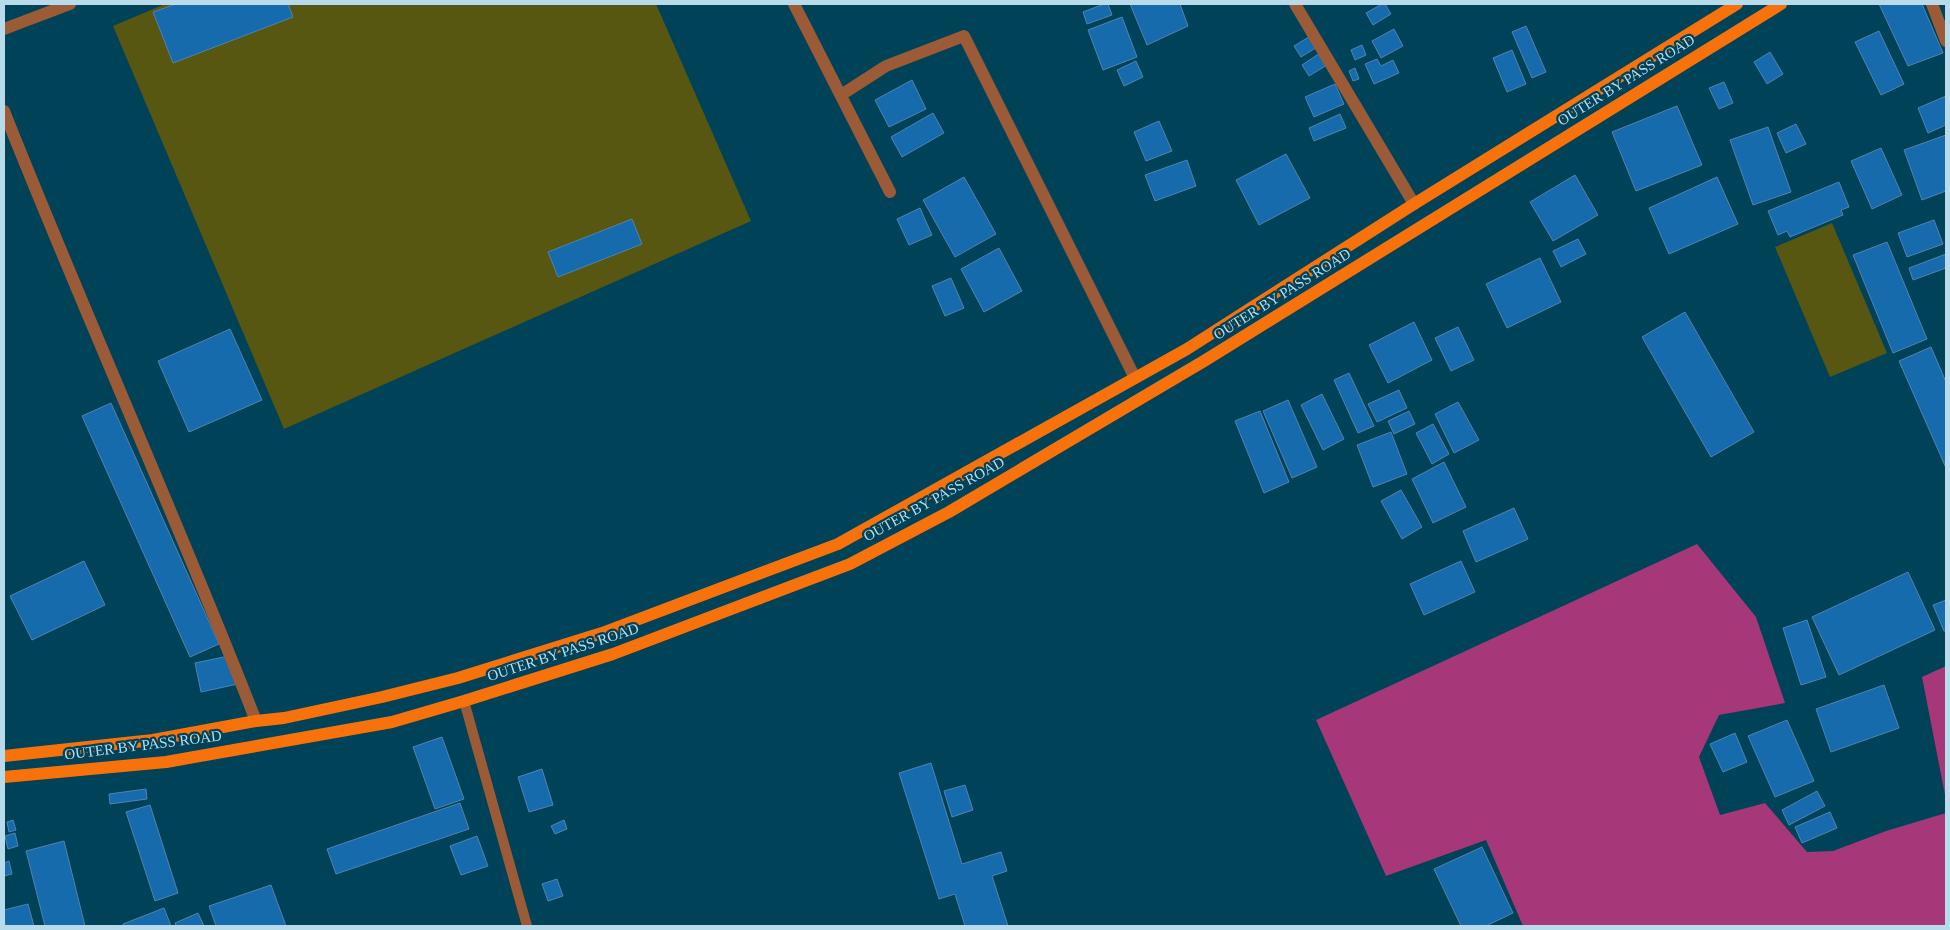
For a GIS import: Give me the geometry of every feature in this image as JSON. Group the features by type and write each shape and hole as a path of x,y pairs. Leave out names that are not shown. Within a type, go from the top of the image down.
{"main road":[{"name":"OUTER BY PASS ROAD","path":"4,756 153,740 320,711 458,678 602,633 838,544 1187,349 1414,204 1738,4"},
{"name":"OUTER BY PASS ROAD","path":"4,777 166,762 392,722 464,702 613,654 850,564 949,512 1228,347 1782,4"}],"street":[{"path":"4,29 70,4"},
{"path":"794,4 890,192"},
{"path":"1295,4 1414,204"},
{"path":"1932,4 1946,41"},
{"path":"841,95 886,66 964,36 1135,378"},
{"path":"4,111 54,238 212,608 256,721"}],"lane":[{"path":"464,702 527,926"}],"shaded area":[{"path":"165,4 656,4 751,221 284,429 113,26"},
{"path":"1832,223 1887,353 1830,377 1775,247"},
{"path":"1697,544 1756,617 1785,703 1719,715 1699,757 1720,815 1765,803 1807,852 1833,851 1886,831 1946,813 1946,926 1523,926 1486,840 1386,876 1316,720"},
{"path":"1946,666 1946,800 1922,677"}],"building":[{"path":"176,4 288,4 293,17 173,63 153,12"},
{"path":"1108,4 1112,15 1087,24 1083,12"},
{"path":"1130,4 1180,4 1188,26 1147,45"},
{"path":"1385,4 1391,14 1373,25 1366,13"},
{"path":"1879,4 1922,4 1943,53 1908,66"},
{"path":"1122,17 1137,57 1103,70 1088,30"},
{"path":"1526,26 1546,72 1532,78 1512,32"},
{"path":"1394,29 1403,46 1381,58 1372,41"},
{"path":"1879,31 1904,84 1881,95 1855,42"},
{"path":"1312,35 1319,46 1301,57 1294,46"},
{"path":"1362,45 1366,55 1355,60 1351,50"},
{"path":"1512,50 1526,84 1507,92 1493,58"},
{"path":"1770,52 1783,74 1767,84 1754,62"},
{"path":"1320,53 1327,65 1309,76 1302,65"},
{"path":"1377,59 1381,66 1393,60 1399,73 1374,84 1365,64"},
{"path":"1136,61 1143,77 1124,86 1117,70"},
{"path":"1355,68 1359,79 1353,81 1349,71"},
{"path":"912,80 926,109 889,127 875,100"},
{"path":"1724,82 1733,103 1719,109 1709,88"},
{"path":"1335,84 1344,104 1314,117 1305,97"},
{"path":"1946,96 1946,125 1928,133 1918,108"},
{"path":"1677,106 1702,165 1636,191 1612,132"},
{"path":"933,113 944,133 902,157 891,137"},
{"path":"1340,114 1346,128 1314,141 1309,128"},
{"path":"1159,121 1172,151 1146,161 1134,132"},
{"path":"1796,124 1806,144 1786,153 1777,133"},
{"path":"1768,127 1791,192 1753,205 1730,140"},
{"path":"1946,135 1946,191 1922,200 1904,150"},
{"path":"1881,148 1902,195 1872,209 1851,161"},
{"path":"1286,154 1310,198 1259,225 1236,180"},
{"path":"1187,160 1196,186 1155,201 1145,175"},
{"path":"1575,175 1598,215 1553,241 1530,202"},
{"path":"964,177 996,234 955,257 923,200"},
{"path":"1717,177 1738,224 1669,254 1649,208"},
{"path":"1839,182 1849,207 1841,210 1843,215 1790,237 1787,231 1778,235 1768,211"},
{"path":"920,208 932,235 909,245 897,219"},
{"path":"632,219 642,244 558,277 548,252"},
{"path":"1934,220 1943,244 1907,257 1898,233"},
{"path":"1578,239 1586,254 1561,267 1553,251"},
{"path":"1887,242 1927,339 1893,353 1853,255"},
{"path":"999,248 1022,291 984,312 961,269"},
{"path":"1946,254 1946,268 1913,280 1909,268"},
{"path":"1540,258 1561,302 1507,328 1486,284"},
{"path":"951,278 964,308 945,316 932,286"},
{"path":"1685,312 1754,432 1711,457 1642,337"},
{"path":"1414,322 1432,360 1388,383 1369,345"},
{"path":"1458,327 1474,360 1451,371 1435,338"},
{"path":"230,329 262,400 189,432 158,361"},
{"path":"1931,347 1946,382 1946,468 1899,361"},
{"path":"1349,373 1374,426 1358,433 1334,380"},
{"path":"1399,390 1407,408 1377,422 1368,404"},
{"path":"1322,394 1344,439 1323,450 1301,405"},
{"path":"1288,400 1317,467 1292,478 1263,411"},
{"path":"1458,402 1479,440 1454,453 1435,414"},
{"path":"111,403 219,644 190,657 82,416"},
{"path":"1260,411 1289,482 1264,493 1235,421"},
{"path":"1409,411 1415,424 1394,434 1388,421"},
{"path":"1433,424 1449,454 1432,464 1416,433"},
{"path":"1391,432 1407,474 1373,487 1357,445"},
{"path":"1444,462 1466,507 1433,523 1412,479"},
{"path":"1401,490 1422,527 1402,539 1381,501"},
{"path":"1514,508 1528,539 1476,562 1463,531"},
{"path":"84,561 105,605 32,640 10,596"},
{"path":"1461,561 1475,592 1424,615 1410,584"},
{"path":"1908,572 1935,630 1839,675 1812,617"},
{"path":"1946,600 1946,631 1944,631 1933,605"},
{"path":"1807,620 1826,677 1801,685 1783,628"},
{"path":"233,655 238,684 201,692 195,663"},
{"path":"1884,685 1899,728 1831,752 1816,709"},
{"path":"1787,720 1814,781 1775,797 1748,736"},
{"path":"1735,733 1747,762 1723,772 1710,744"},
{"path":"442,737 464,799 435,809 413,747"},
{"path":"931,763 962,864 1001,852 1007,871 992,876 1008,926 965,926 955,894 939,899 899,773"},
{"path":"542,769 553,805 529,812 518,777"},
{"path":"965,785 973,810 952,817 944,791"},
{"path":"146,789 147,799 110,804 109,794"},
{"path":"1817,791 1825,806 1789,825 1782,810"},
{"path":"460,803 469,829 336,874 327,849"},
{"path":"150,805 178,893 155,901 126,812"},
{"path":"1830,812 1837,828 1802,843 1795,827"},
{"path":"13,820 16,830 9,832 7,822"},
{"path":"564,820 567,829 555,834 551,826"},
{"path":"15,833 18,846 8,849 5,836"},
{"path":"477,836 488,866 461,875 450,846"},
{"path":"64,841 85,926 45,926 26,851"},
{"path":"1482,847 1513,913 1486,926 1461,926 1434,869"},
{"path":"9,861 12,874 4,876 4,863"},
{"path":"557,879 563,896 548,901 542,884"},
{"path":"271,885 286,926 216,926 209,906"},
{"path":"28,904 34,926 5,926 4,910"},
{"path":"164,908 171,926 123,926 123,924"},
{"path":"198,913 204,926 176,926 175,923"}]}
